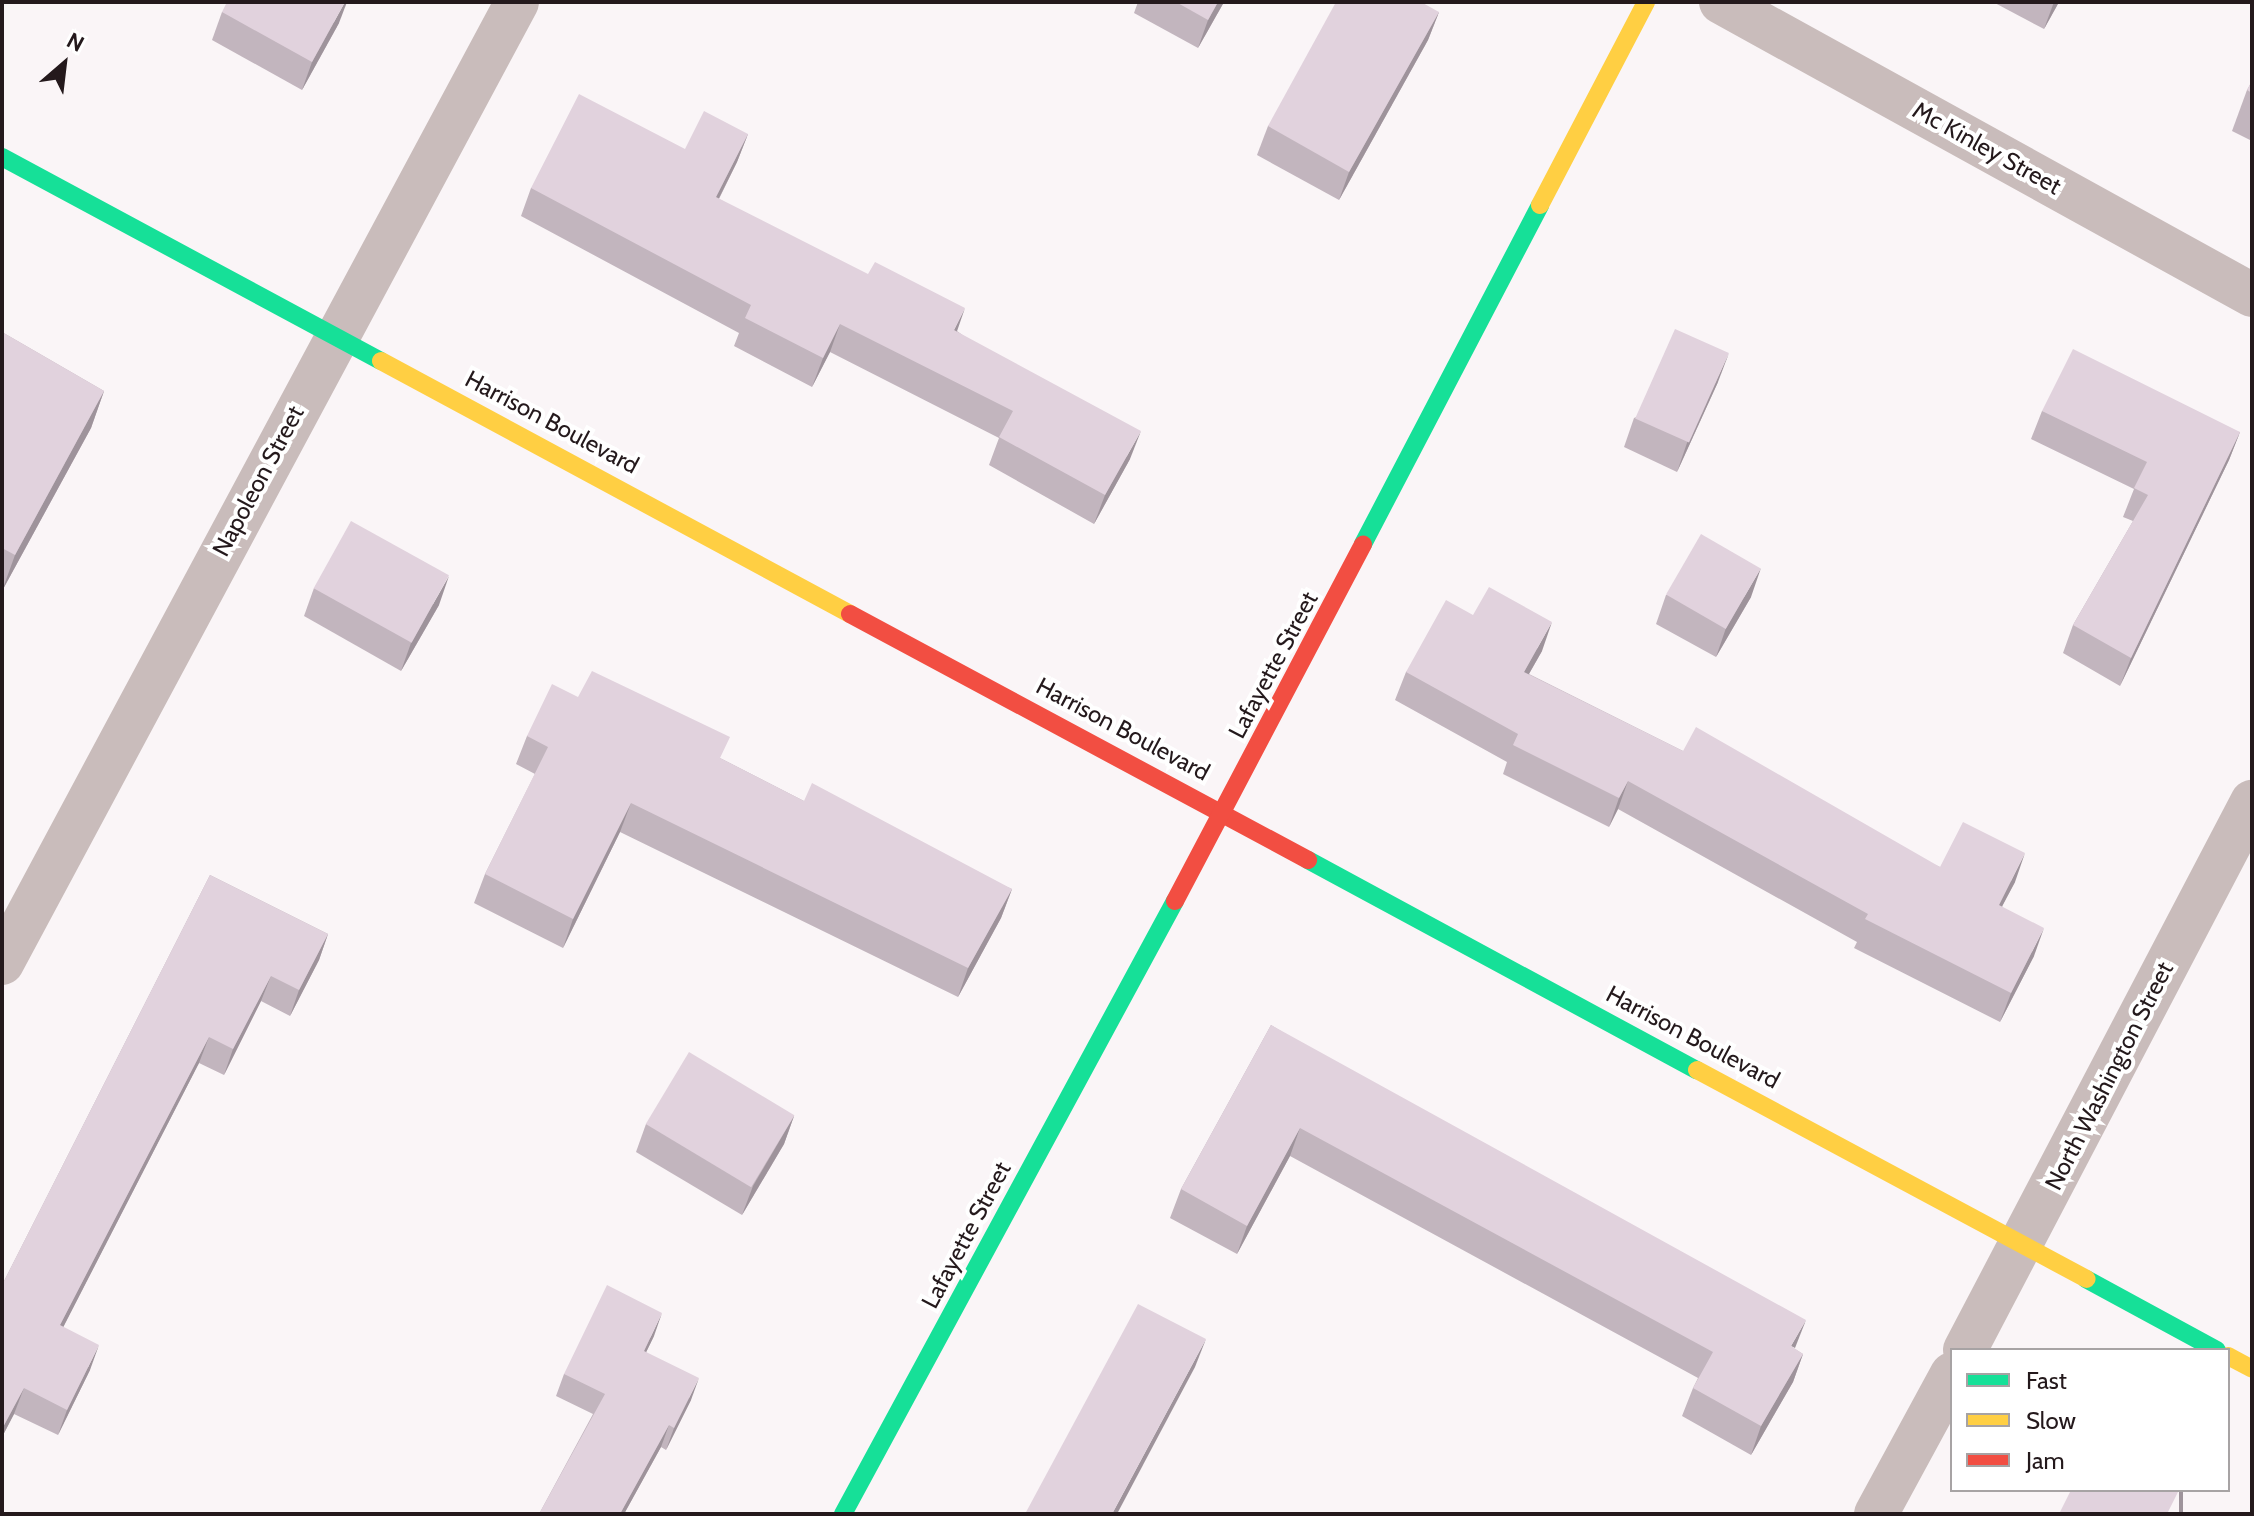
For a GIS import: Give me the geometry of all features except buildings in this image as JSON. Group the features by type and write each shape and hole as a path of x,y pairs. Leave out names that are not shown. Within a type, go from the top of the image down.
{"street":[{"name":"Napoleon Street","path":"2,963 337,332 517,2"},
{"name":"Lafayette Street","path":"843,1514 1224,811 1646,2"},
{"name":"Mc Kinley Street","path":"1721,2 2252,295"},
{"name":"Harrison Boulevard","path":"2,157 337,332 2213,1348"},
{"name":"North Washington Street","path":"1966,1348 2252,802"},
{"path":"2230,1357 2252,1369"},
{"path":"1876,1514 1950,1378"}],"traffic: fast":[{"path":"2,157 381,361"},
{"path":"1363,544 1540,205"},
{"path":"1308,860 1697,1070"},
{"path":"843,1514 1175,901"},
{"path":"2086,1279 2213,1348"}],"traffic: slow":[{"path":"1540,205 1646,2"},
{"path":"381,361 850,614"},
{"path":"1697,1070 2086,1279"},
{"path":"2230,1357 2252,1369"}],"traffic: jam":[{"path":"1175,901 1363,544"},
{"path":"850,614 1308,860"}]}
